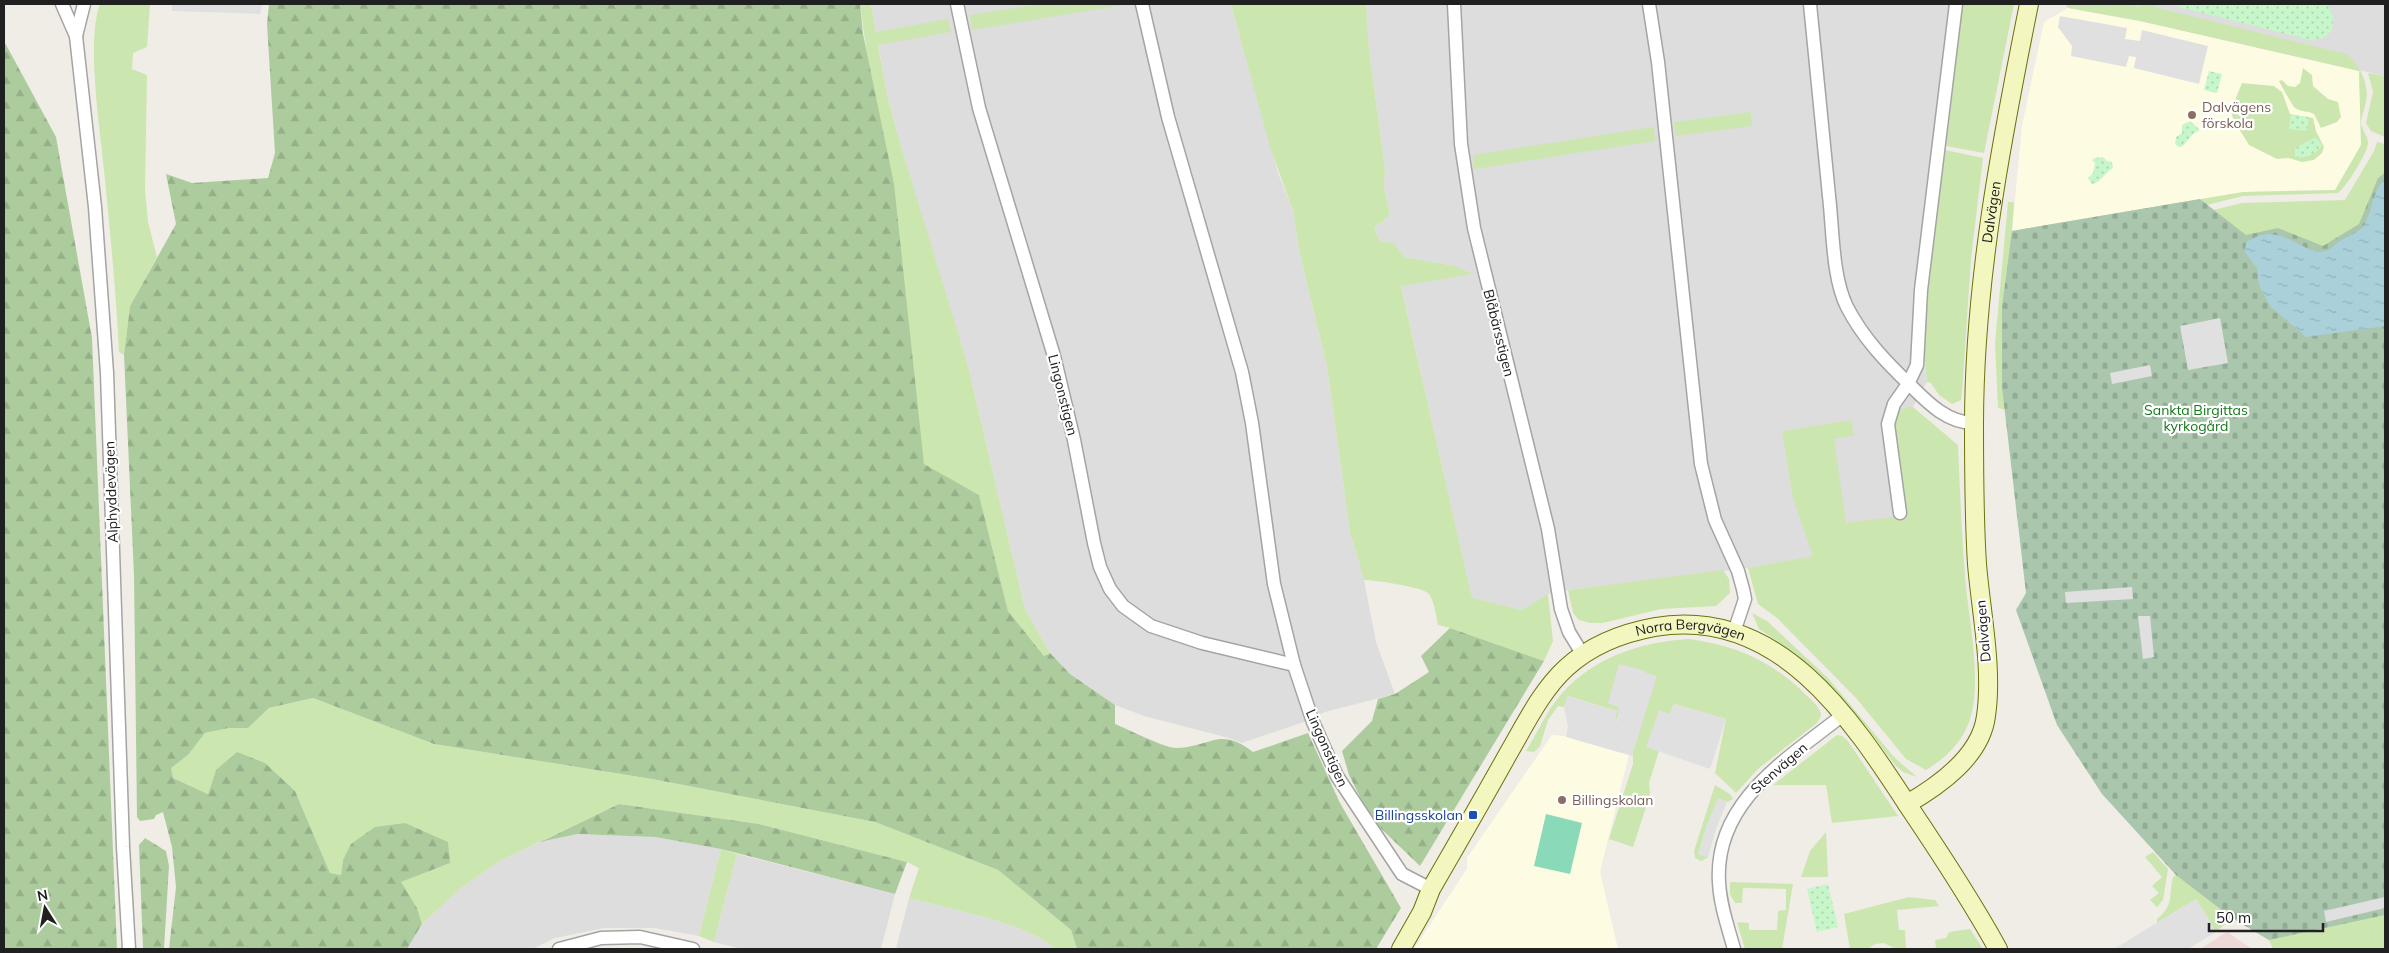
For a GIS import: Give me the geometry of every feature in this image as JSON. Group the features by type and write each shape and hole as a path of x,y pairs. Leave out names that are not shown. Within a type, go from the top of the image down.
{"street":[{"name":"Alphyddevägen","path":"62,4 76,36 95,207 107,373 123,848 129,949"},
{"name":"Alphyddevägen","path":"76,36 84,4"},
{"name":"Lingonstigen","path":"957,4 979,108 1054,356 1094,543 1100,567 1110,589 1123,606 1151,626 1202,643 1294,665"},
{"name":"Lingonstigen","path":"1142,4 1168,117 1242,372 1252,423 1274,584 1294,665 1313,722 1337,776 1402,874 1431,888"},
{"name":"Blåbärsstigen","path":"1454,4 1461,144 1474,228 1548,529 1561,609 1569,632 1583,655"},
{"path":"1649,4 1658,62 1701,464 1715,520 1738,571 1745,600 1734,632"},
{"path":"1810,4 1834,240 1841,291 1847,307 1874,350 1908,384 1942,413 1962,423 1974,424"},
{"path":"1900,513 1888,424 1894,404 1908,384 1917,365 1921,290 1956,4"},
{"name":"Dalvägen","path":"1908,804 1932,790 1952,773 1975,747 1986,718 1987,680 1977,564 1974,424 1976,364 1985,250 2010,98 2029,4"},
{"name":"Norra Bergvägen","path":"1401,949 1422,912 1431,888 1531,714 1564,670 1583,655 1620,636 1668,625 1700,625 1734,632 1773,649 1791,662 1844,714 1891,778 1998,949"},
{"name":"Stenvägen","path":"1734,949 1724,913 1719,880 1721,852 1726,833 1736,812 1764,777 1844,714"},
{"path":"559,949 601,938 640,937 693,949"}],"shaded area":[{"path":"172,4 262,4 260,14 172,11"},
{"path":"871,4 1231,4 1278,173 1293,211 1300,255 1327,366 1350,532 1364,580 1376,642 1395,694 1325,712 1304,722 1242,743 1144,716 1115,705 1070,674 1050,653 1025,609 967,362 917,204 888,99"},
{"path":"1366,4 1963,4 1935,229 1923,356 1927,382 1913,407 1906,407 1894,425 1907,515 1813,557 1748,568 1568,590 1548,594 1522,610 1472,599 1401,285 1472,274 1455,266 1404,257 1394,243 1380,241 1374,228 1390,215 1384,187 1385,169 1369,49"},
{"path":"2068,4 2385,4 2385,76 2140,21 2068,8"},
{"name":"Dalvägens förskola","path":"2068,8 2140,21 2359,71 2361,145 2335,190 2243,192 2012,231 2022,126 2044,22"},
{"path":"2060,16 2127,28 2125,39 2140,41 2142,30 2208,46 2199,84 2134,68 2136,57 2129,56 2126,67 2071,56 2072,46 2058,27"},
{"path":"2220,318 2228,363 2188,370 2180,326"},
{"path":"2150,365 2152,376 2112,384 2110,373"},
{"path":"2132,587 2133,599 2066,603 2065,592"},
{"path":"2138,616 2150,616 2154,657 2143,659"},
{"path":"1619,664 1657,676 1632,756 1566,737 1568,726 1564,707 1567,696 1617,711 1614,721 1617,722 1619,707 1608,703"},
{"path":"1673,704 1726,719 1710,769 1646,747 1659,710 1670,714"},
{"name":"Billingskolan","path":"1552,735 1632,742 1600,872 1618,949 1414,949 1467,869 1467,858"},
{"path":"1718,798 1727,802 1716,829 1708,857 1698,855 1707,825"},
{"path":"577,834 655,837 721,849 699,936 655,928 604,928 555,938 532,949 407,949 422,924 461,888 501,860 540,842"},
{"path":"737,854 895,894 881,949 742,949 714,942"},
{"path":"2385,897 2385,908 2326,922 2324,911"},
{"path":"909,898 1016,927 1040,938 1056,949 896,949"},
{"path":"2196,899 2216,932 2188,949 2114,949"},
{"path":"2227,932 2252,949 2200,949"}],"green space":[{"path":"100,4 150,4 147,47 133,53 132,69 147,75 145,189 148,222 157,257 130,306 124,355 119,352 113,261 95,85 94,40"},
{"path":"269,4 860,4 863,34 894,184 924,464 979,495 1008,611 1044,656 1050,653 1070,674 1115,705 1115,724 1171,747 1188,747 1223,739 1232,740 1253,752 1308,733 1340,803 1401,908 1376,949 1077,949 1071,930 998,870 875,822 652,779 434,744 313,698 269,708 248,728 229,728 205,733 188,755 171,768 173,778 208,794 216,770 237,752 265,763 295,791 330,873 341,875 343,860 351,844 375,827 405,823 448,842 450,863 401,882 417,908 422,924 407,949 169,949 176,887 172,847 163,812 156,815 154,819 140,821 137,817 134,575 124,355 130,306 176,224 166,174 192,183 268,178 275,153 267,24"},
{"path":"860,4 871,4 876,32 948,19 951,32 878,45 888,99 903,153 967,362 1025,609 1050,653 1044,656 1008,611 979,495 924,465"},
{"path":"1041,4 1129,4 972,30 970,15"},
{"path":"1231,4 1366,4 1369,49 1385,169 1384,187 1390,215 1374,228 1380,241 1394,243 1404,257 1455,266 1473,274 1401,286 1472,598 1522,610 1548,594 1553,641 1544,661 1438,625 1433,601 1425,591 1398,584 1364,580 1350,532 1327,366 1300,255 1293,211 1270,147"},
{"path":"1963,4 2014,4 1984,153 1946,146"},
{"path":"2065,4 2132,4 2138,8 2141,4 2154,4 2158,8 2346,54 2355,63 2365,82 2367,95 2361,121 2368,143 2356,170 2338,193 2243,196 2182,211 2006,410 1998,408 1995,343 2008,202 2014,202 2012,231 2243,192 2335,190 2361,145 2359,71 2140,21 2068,8"},
{"path":"2167,4 2328,4 2333,16 2332,31 2323,38 2310,40"},
{"path":"4,41 56,137 92,338 117,949 4,949"},
{"path":"2303,68 2312,75 2313,86 2328,99 2338,102 2341,117 2337,122 2321,128 2314,114 2297,109 2292,104 2279,81 2282,80 2288,86 2295,87 2300,83"},
{"path":"2209,71 2222,74 2217,93 2204,90"},
{"path":"2368,73 2385,76 2385,137 2371,131 2366,123 2373,92"},
{"path":"2242,83 2274,86 2282,92 2290,114 2313,118 2316,131 2324,147 2322,153 2314,160 2302,162 2289,158 2277,159 2249,145 2233,119 2231,110"},
{"path":"1751,112 1752,126 1676,136 1674,122"},
{"path":"2291,115 2309,117 2307,131 2289,129"},
{"path":"2190,121 2200,130 2193,134 2183,146 2179,147 2175,144 2176,137 2182,133 2182,125"},
{"path":"1654,127 1655,141 1474,169 1473,155"},
{"path":"2316,137 2322,145 2317,151 2306,156 2295,157 2295,148"},
{"path":"2377,142 2385,144 2385,179 2362,229 2324,252 2246,243 2201,213 2242,203 2345,200 2374,151"},
{"path":"1945,150 1983,158 1971,259 1961,400 1952,404 1939,395 1931,383 1927,382 1924,354 1928,266"},
{"path":"2103,157 2107,161 2112,162 2113,168 2098,182 2092,184 2088,178 2093,173 2095,163 2092,160"},
{"name":"Sankta Birgittas kyrkogård","path":"2385,173 2385,915 2269,940 2232,918 2176,875 2102,794 2057,725 2016,610 2026,593 2002,387 2002,307 2012,231 2200,199 2246,235 2278,228 2323,246 2359,224 2378,178"},
{"path":"1906,407 1913,407 1958,445 1966,587 1975,670 1974,702 1968,725 1954,748 1926,770 1906,759 1856,698 1777,618 1758,604 1748,568 1813,556 1793,498 1782,431 1851,420 1854,435 1834,439 1846,523 1907,515 1894,425 1897,414"},
{"path":"1723,570 1729,579 1730,593 1716,606 1661,609 1603,623 1590,623 1579,620 1573,613 1568,590"},
{"path":"1752,613 1767,621 1828,678 1894,757 1917,777 1903,772 1895,765 1867,728 1825,680 1795,653 1759,629"},
{"path":"1450,628 1544,661 1420,866 1371,819 1349,775 1342,751 1372,721 1378,699 1395,694 1429,672 1421,656"},
{"path":"1689,639 1737,650 1766,664 1793,683 1818,707 1821,716 1817,723 1759,768 1736,793 1715,773 1726,719 1674,704 1670,714 1646,747 1659,751 1649,783 1650,795 1633,847 1609,839 1633,764 1630,668 1608,703 1620,709 1616,722 1614,722 1617,711 1568,696 1564,707 1558,706 1548,720 1540,746 1534,752 1526,751 1555,702 1582,674 1598,664 1633,649 1651,644"},
{"path":"313,698 434,744 652,779 875,822 998,870 1071,930 1077,949 1056,949 1040,938 1016,927 909,898 919,868 907,862 759,824 619,804 501,860 461,888 422,924 417,908 400,882 450,863 343,860 341,875 330,873 295,791 216,770 208,794 173,778 170,768 188,755 205,733 229,728 248,728 269,708"},
{"path":"1837,735 1842,736 1848,741 1898,816 1832,823 1826,785 1773,785"},
{"path":"1715,785 1730,794 1733,799 1728,802 1718,799 1698,854 1709,857 1701,861 1695,858 1694,851"},
{"path":"619,804 759,824 907,862 895,894 721,849 655,837 577,834 540,842"},
{"path":"1546,814 1582,823 1570,874 1534,866"},
{"path":"1826,832 1828,877 1801,877 1810,851"},
{"path":"145,838 166,851 169,866 164,949 143,949 139,845"},
{"path":"721,849 737,854 714,942 699,936"},
{"path":"2153,852 2168,869 2163,900 2157,907 2150,900 2159,893 2152,886 2162,877 2145,857"},
{"path":"2179,873 2385,908 2385,949 2273,949 2269,940 2232,918 2216,932 2196,899 2157,923 2157,919 2163,914 2169,904 2173,877"},
{"path":"1730,882 1793,884 1782,949 1745,949 1737,922 1749,923 1749,930 1777,930 1778,911 1786,910 1786,889 1743,888 1742,903 1735,903 1730,894"},
{"path":"1828,884 1838,927 1817,932 1807,889"},
{"path":"1909,897 1935,900 1939,906 1897,910 1899,930 1905,930 1906,949 1896,949 1884,943 1875,944 1868,949 1850,949 1844,914"},
{"path":"1970,929 1983,949 1927,949 1936,948 1935,940 1946,938 1949,932"}],"water":[{"path":"2385,179 2385,326 2306,337 2270,306 2259,285 2257,268 2245,252 2246,243 2258,236 2269,234 2280,236 2318,252 2326,251 2362,228 2366,222 2377,190"}],"place":[{"name":"Dalvägens förskola","path":"2192,115"},
{"name":"Billingskolan","path":"1562,800"},
{"name":"Billingsskolan","path":"1473,815"}]}
